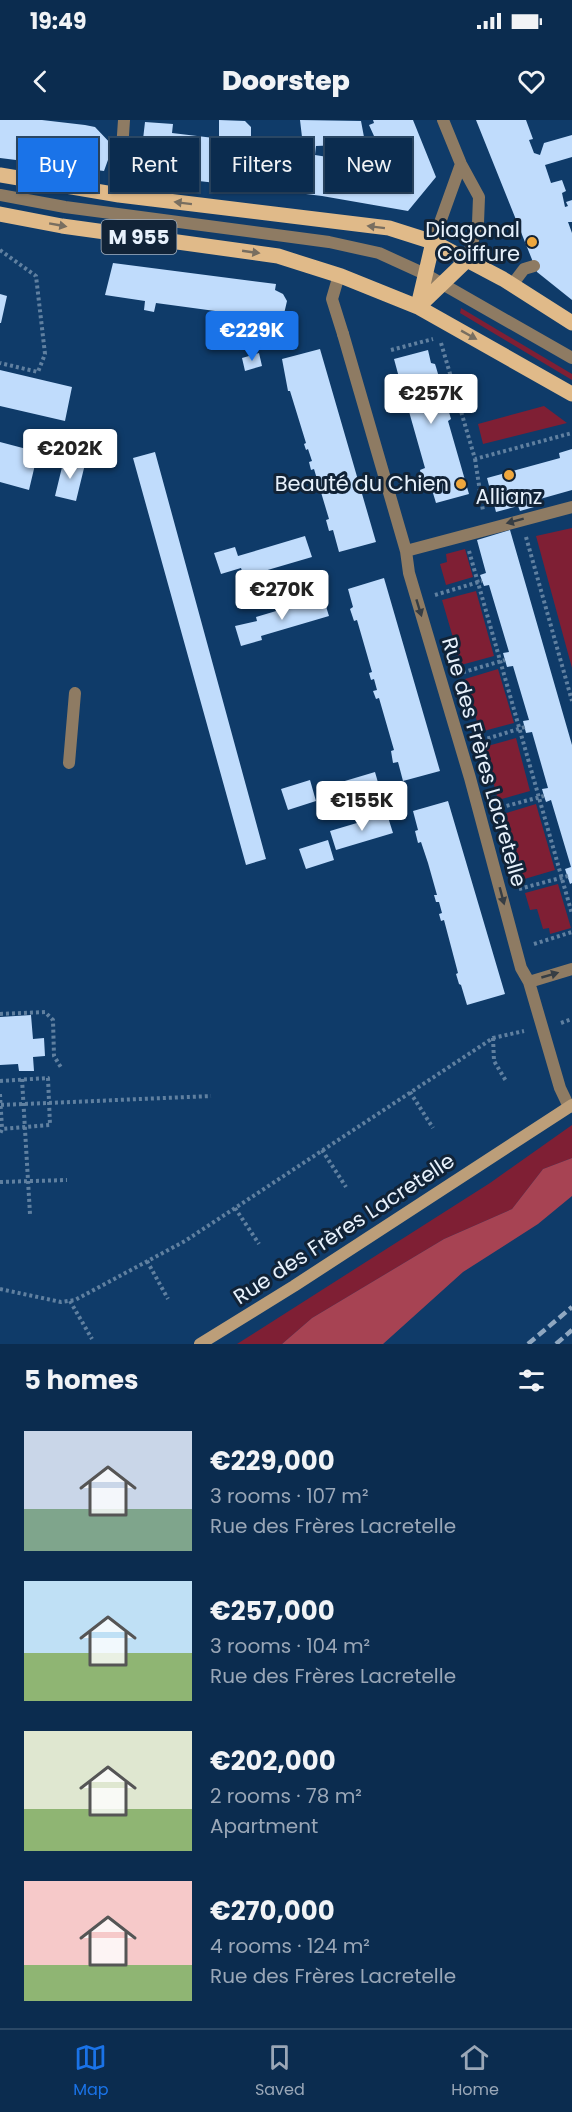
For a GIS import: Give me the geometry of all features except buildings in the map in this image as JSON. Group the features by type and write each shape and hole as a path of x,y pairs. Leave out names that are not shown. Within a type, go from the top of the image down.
{"main road":[{"name":"M 955","path":"0,175 120,195 389,228 433,242 512,285 572,323"},
{"name":"M 955","path":"0,214 62,226 278,256 339,275 418,306 572,394"},
{"path":"418,306 433,242"},
{"path":"418,306 467,260"},
{"name":"Rue des Frères Lacretelle","path":"200,1344 570,1106"}],"street":[{"path":"120,195 124,120"},
{"path":"443,120 461,164 478,197 478,223 467,260"},
{"path":"433,242 461,164"},
{"name":"M 955","path":"0,195 65,207 329,242 379,253 442,283 572,358"},
{"path":"512,285 524,269 534,266"},
{"name":"Rue des Frères Lacretelle","path":"339,275 332,298 406,551 409,573 470,778 521,968 529,982 560,1088 570,1106"},
{"path":"406,551 572,507"},
{"path":"69,763 75,693"},
{"path":"529,982 572,969"}],"path":[{"path":"0,250 36,276 45,354 38,372 0,363"},
{"path":"391,350 440,337 475,459 478,491 487,529"},
{"path":"475,459 572,433"},
{"path":"521,520 572,700"},
{"path":"465,535 522,728 572,914"},
{"path":"435,595 480,581"},
{"path":"457,674 503,661"},
{"path":"476,742 522,728"},
{"path":"495,809 541,796"},
{"path":"518,889 568,876"},
{"path":"534,944 572,932"},
{"path":"0,1014 45,1012 53,1020 54,1056 62,1069"},
{"path":"0,1289 61,1302 70,1301 185,1241 493,1038 541,1027"},
{"path":"493,1038 494,1061 506,1081"},
{"path":"0,1081 48,1078 50,1125 2,1129"},
{"path":"22,1079 30,1214"},
{"path":"410,1092 433,1128"},
{"path":"0,1094 2,1129 0,1134"},
{"path":"1,1105 211,1096"},
{"path":"322,1150 346,1187"},
{"path":"0,1182 67,1180"},
{"path":"235,1208 259,1244"},
{"path":"147,1261 168,1299"},
{"path":"70,1301 92,1339"}],"shaded area":[{"path":"461,308 572,374 572,380 460,313"},
{"path":"544,406 567,423 483,444 478,424"},
{"path":"572,528 572,668 536,536"},
{"path":"465,549 473,577 446,585 440,564 447,562 446,554"},
{"path":"476,591 494,656 461,665 442,600"},
{"path":"498,669 514,723 480,732 465,679"},
{"path":"516,738 530,791 498,800 484,747"},
{"path":"536,804 555,870 521,880 503,814"},
{"path":"558,884 571,928 550,934 549,928 543,929 537,909 530,910 525,893"},
{"path":"572,1125 572,1158 543,1169 512,1209 444,1239 312,1318 282,1344 237,1344 490,1183"},
{"path":"572,1158 572,1196 538,1224 463,1272 383,1344 282,1344 312,1318 444,1239 512,1209 543,1169"}],"railway":[{"path":"528,1344 572,1307"},
{"path":"556,1344 572,1330"}],"place":[{"name":"Diagonal Coiffure","path":"532,242"},
{"name":"Allianz","path":"509,475"},
{"name":"Beauté du Chien","path":"461,484"}]}
